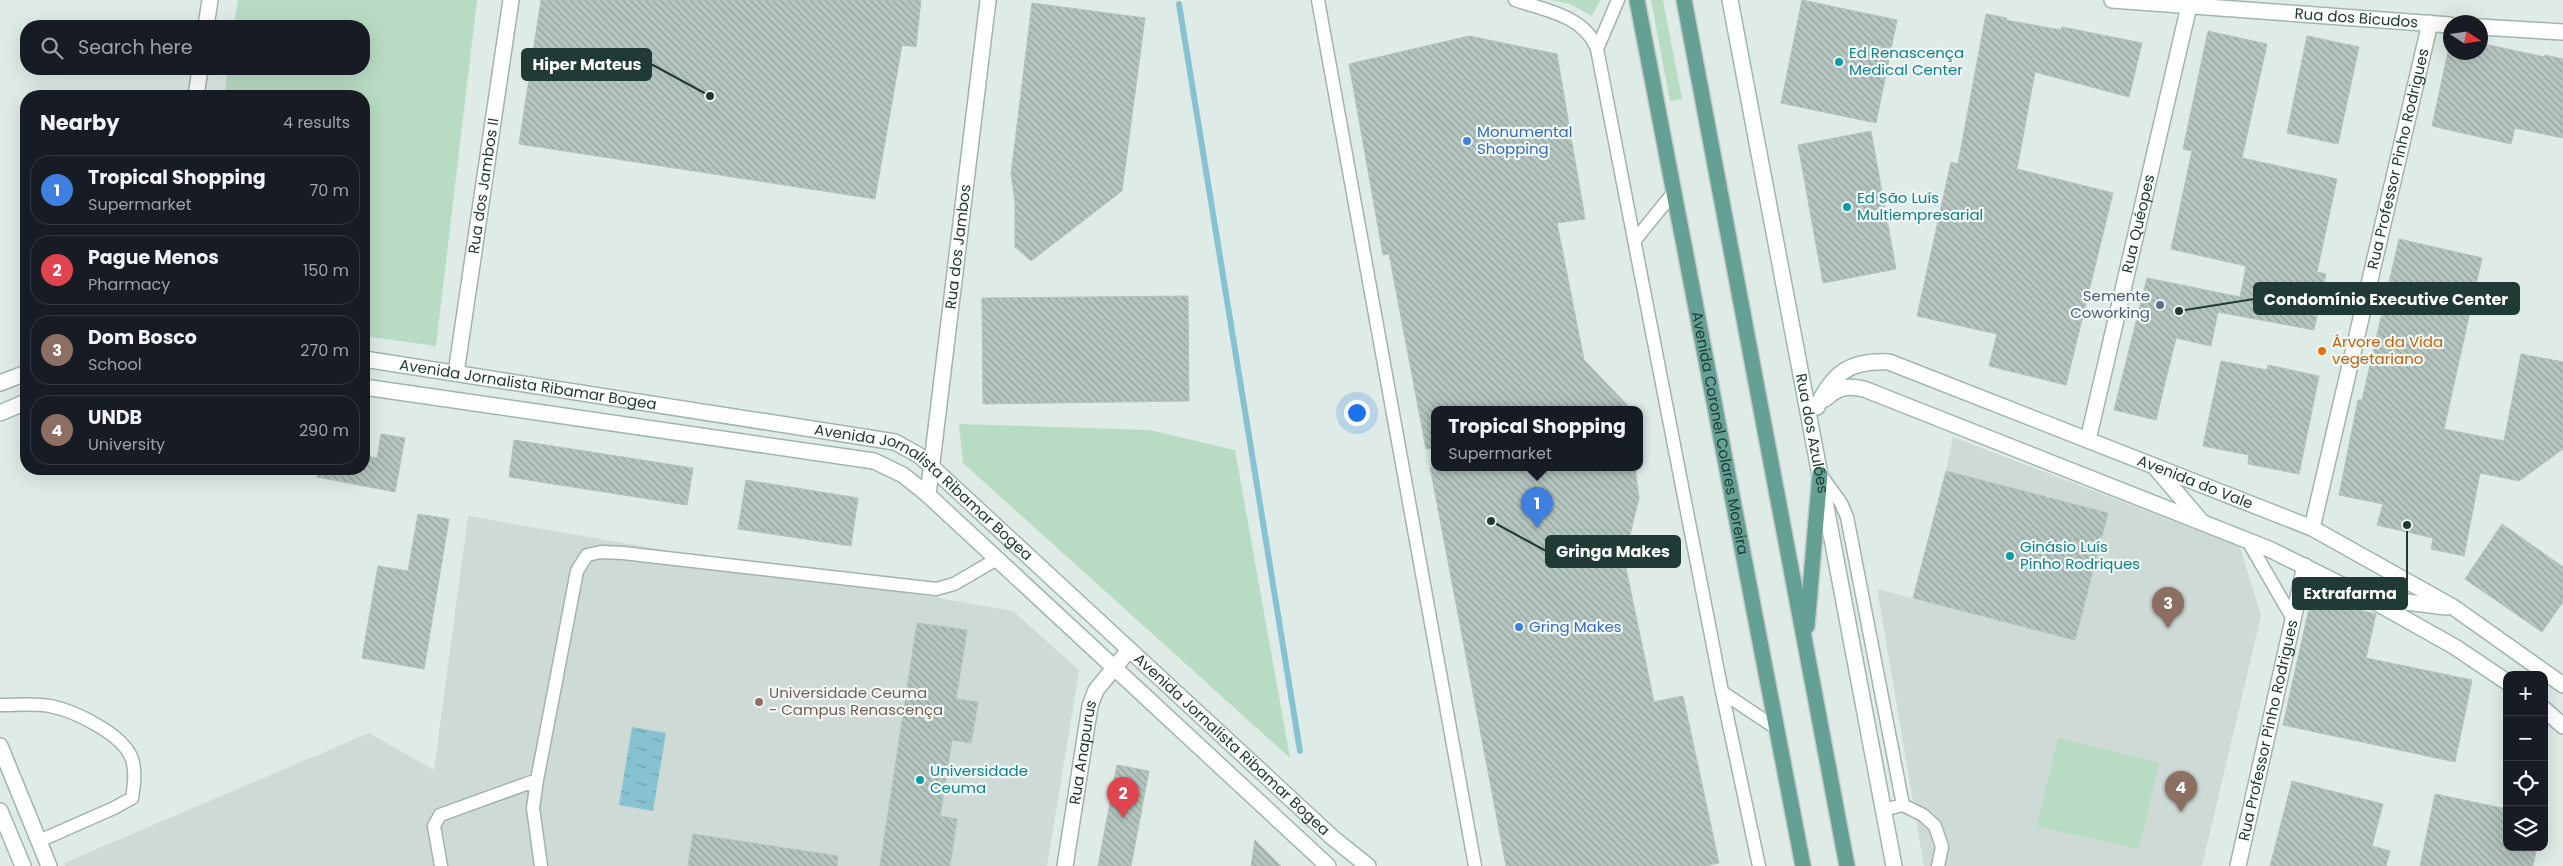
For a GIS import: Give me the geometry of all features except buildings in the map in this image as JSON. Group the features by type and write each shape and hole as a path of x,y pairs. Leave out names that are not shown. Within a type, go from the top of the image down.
{"main road":[{"path":"207,20 210,0"},
{"name":"Rua dos Jambos II","path":"456,373 511,0"},
{"name":"Rua dos Jambos","path":"928,494 988,0"},
{"name":"Avenida Coronel Colares Moreira","path":"1637,0 1803,866"},
{"path":"1684,0 1847,866"},
{"name":"Rua dos Azulões","path":"1730,0 1894,866"},
{"name":"Rua dos Bicudos","path":"2112,0 2189,6 2271,6 2443,24"},
{"name":"Rua Quéopes","path":"2088,440 2189,6"},
{"name":"Rua Professor Pinho Rodrigues","path":"2312,528 2430,23"},
{"path":"2488,27 2563,32 2563,27"},
{"path":"197,90 199,75"},
{"name":"Avenida Jornalista Ribamar Bogea","path":"370,360 895,442 920,456 1333,838 1368,866"},
{"name":"Avenida do Vale","path":"1811,423 1824,390 1842,371 1863,362 1889,362 2312,528 2453,608 2563,686"},
{"path":"0,383 20,375"},
{"name":"Avenida do Vale","path":"1817,407 1839,388 1847,386 1864,389 2203,523 2304,566 2368,598 2455,647 2503,679"},
{"name":"Avenida Jornalista Ribamar Bogea","path":"370,388 874,462 888,466 928,494 1328,866"},
{"path":"0,413 20,405"},
{"path":"2153,465 2203,523"},
{"path":"1805,645 1820,474"},
{"name":"Rua Professor Pinho Rodrigues","path":"2238,866 2304,566"},
{"path":"2368,598 2453,608"},
{"name":"Rua Anapurus","path":"1065,866 1090,706 1096,690 1129,650"},
{"path":"2548,713 2563,726"},
{"path":"0,746 49,866"},
{"path":"0,811 23,866"}],"lane":[{"path":"1318,0 1475,866"},
{"path":"1515,0 1572,20 1588,31 1597,49 1722,692 1759,866"},
{"path":"1597,49 1618,0"},
{"path":"1635,240 1674,192"},
{"path":"1820,474 1841,503 1847,517 1903,805"},
{"path":"2248,541 2292,619"},
{"path":"541,866 533,808 537,780 577,571 587,555 601,552 624,553 936,589 954,584 997,559"},
{"path":"1722,692 1776,728"},
{"path":"0,704 50,706 80,717 111,733 132,758 135,779 132,798 114,808 39,841"},
{"path":"441,866 434,826 440,815 537,780"},
{"path":"1883,810 1903,805 1923,814 1935,826 1942,847 1938,866"}],"shaded area":[{"path":"1953,437 2240,547 2261,616 2202,866 1924,866 1877,589 2075,640 2108,513 1946,471"},
{"name":"Universidade Ceuma - Campus Renascença","path":"468,516 1013,611 1079,670 1047,866 65,866 64,863 369,733 434,770"}],"green space":[{"path":"238,0 477,0 436,346 370,337 370,90 225,90 227,75 370,75 370,20 235,20"},
{"path":"1551,0 1600,0 1592,16 1570,4"},
{"path":"1651,0 1663,0 1682,99 1670,101"},
{"path":"959,424 1149,430 1235,450 1290,758 963,463"},
{"path":"2058,738 2159,763 2139,849 2037,826"}],"water":[{"path":"632,727 666,733 653,811 619,805"}],"waterway":[{"path":"1179,4 1300,751"}],"place":[{"name":"Ed Renascença Medical Center","path":"1839,62"},
{"name":"Hiper Mateus","path":"710,96"},
{"name":"Monumental Shopping","path":"1467,141"},
{"name":"Ed São Luís Multiempresarial","path":"1847,207"},
{"name":"Semente Coworking","path":"2160,305"},
{"name":"Condomínio Executive Center","path":"2179,311"},
{"name":"Árvore da Vida vegetariano","path":"2322,351"},
{"name":"Gringa Makes","path":"1491,521"},
{"name":"Extrafarma","path":"2407,525"},
{"name":"Tropical Shopping","path":"1537,528"},
{"name":"Ginásio Luís Pinho Rodriques","path":"2010,556"},
{"name":"Gring Makes","path":"1519,627"},
{"name":"Dom Bosco","path":"2168,628"},
{"name":"Universidade Ceuma - Campus Renascença","path":"759,702"},
{"name":"Universidade Ceuma","path":"920,780"},
{"name":"UNDB","path":"2181,812"},
{"name":"Pague Menos","path":"1123,818"}]}
